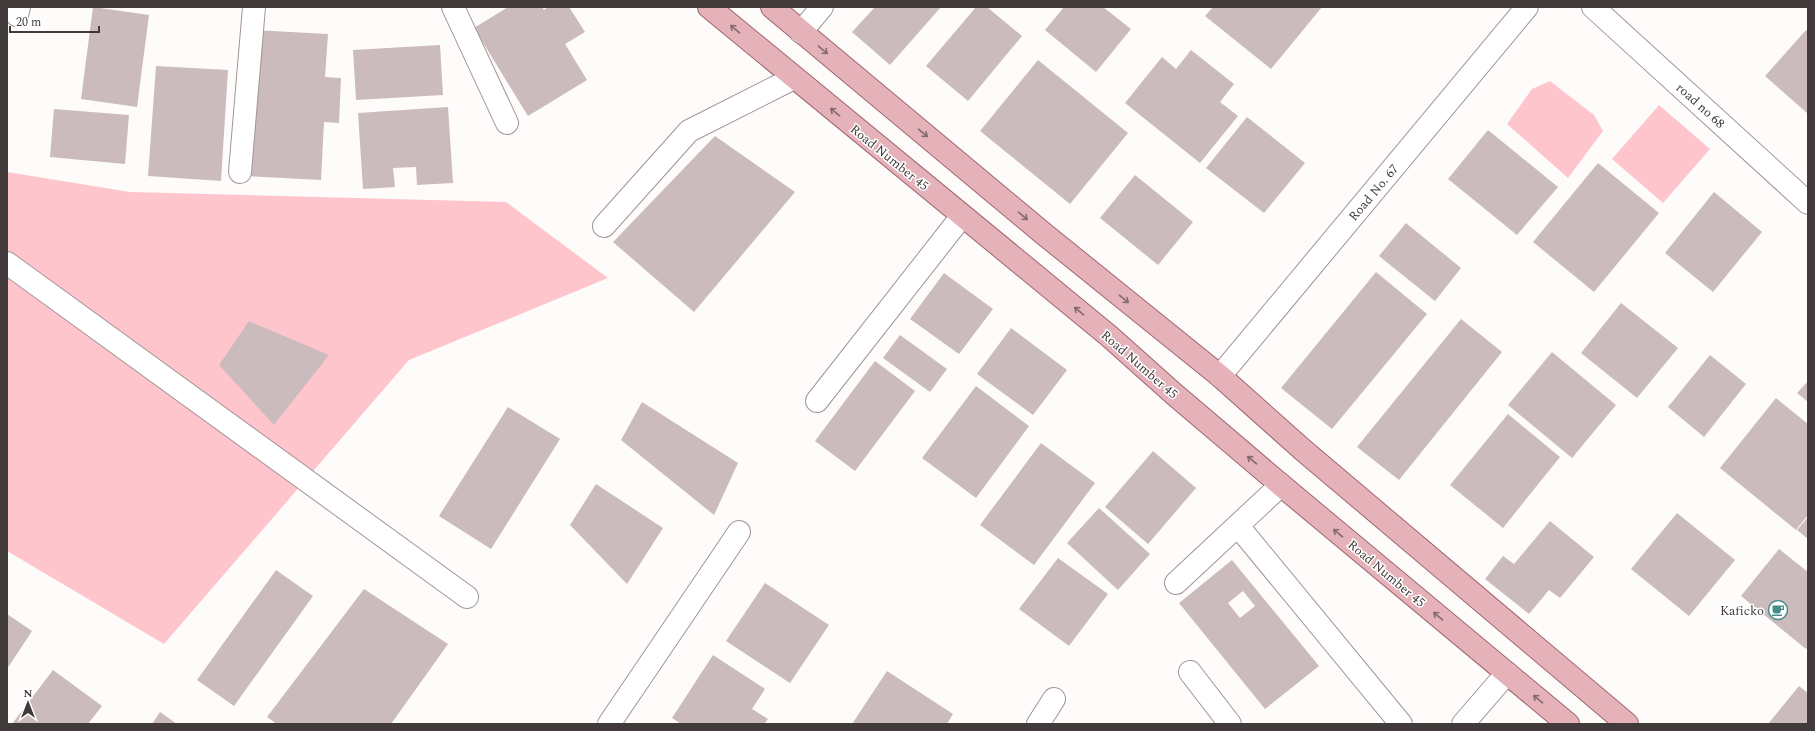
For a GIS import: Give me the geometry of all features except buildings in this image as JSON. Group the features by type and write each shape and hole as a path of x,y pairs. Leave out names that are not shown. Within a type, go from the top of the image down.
{"main road":[{"name":"Road Number 45","path":"709,7 1109,336 1281,485 1568,724"},
{"path":"772,7 1050,239 1220,376 1303,450 1627,724"}],"street":[{"path":"240,172 254,7"},
{"path":"453,7 507,123"},
{"path":"801,32 822,7"},
{"name":"Road No. 67","path":"1220,376 1527,7"},
{"name":"road no 68","path":"1593,7 1808,203"},
{"path":"604,226 689,131 794,78"},
{"path":"817,401 962,216"},
{"path":"7,263 467,597"},
{"path":"1176,583 1281,485"},
{"path":"1238,526 1401,724"},
{"path":"609,724 738,532"},
{"path":"1190,672 1230,724"},
{"path":"1463,724 1507,673"},
{"path":"1038,724 1054,699"}],"shaded area":[{"path":"1550,81 1594,115 1603,131 1568,178 1507,124 1532,89"},
{"path":"1659,105 1710,149 1663,203 1612,159"},
{"path":"7,172 130,192 506,202 608,278 409,360 164,644 7,551"}],"place":[{"name":"Kaficko","path":"1778,610"}]}
